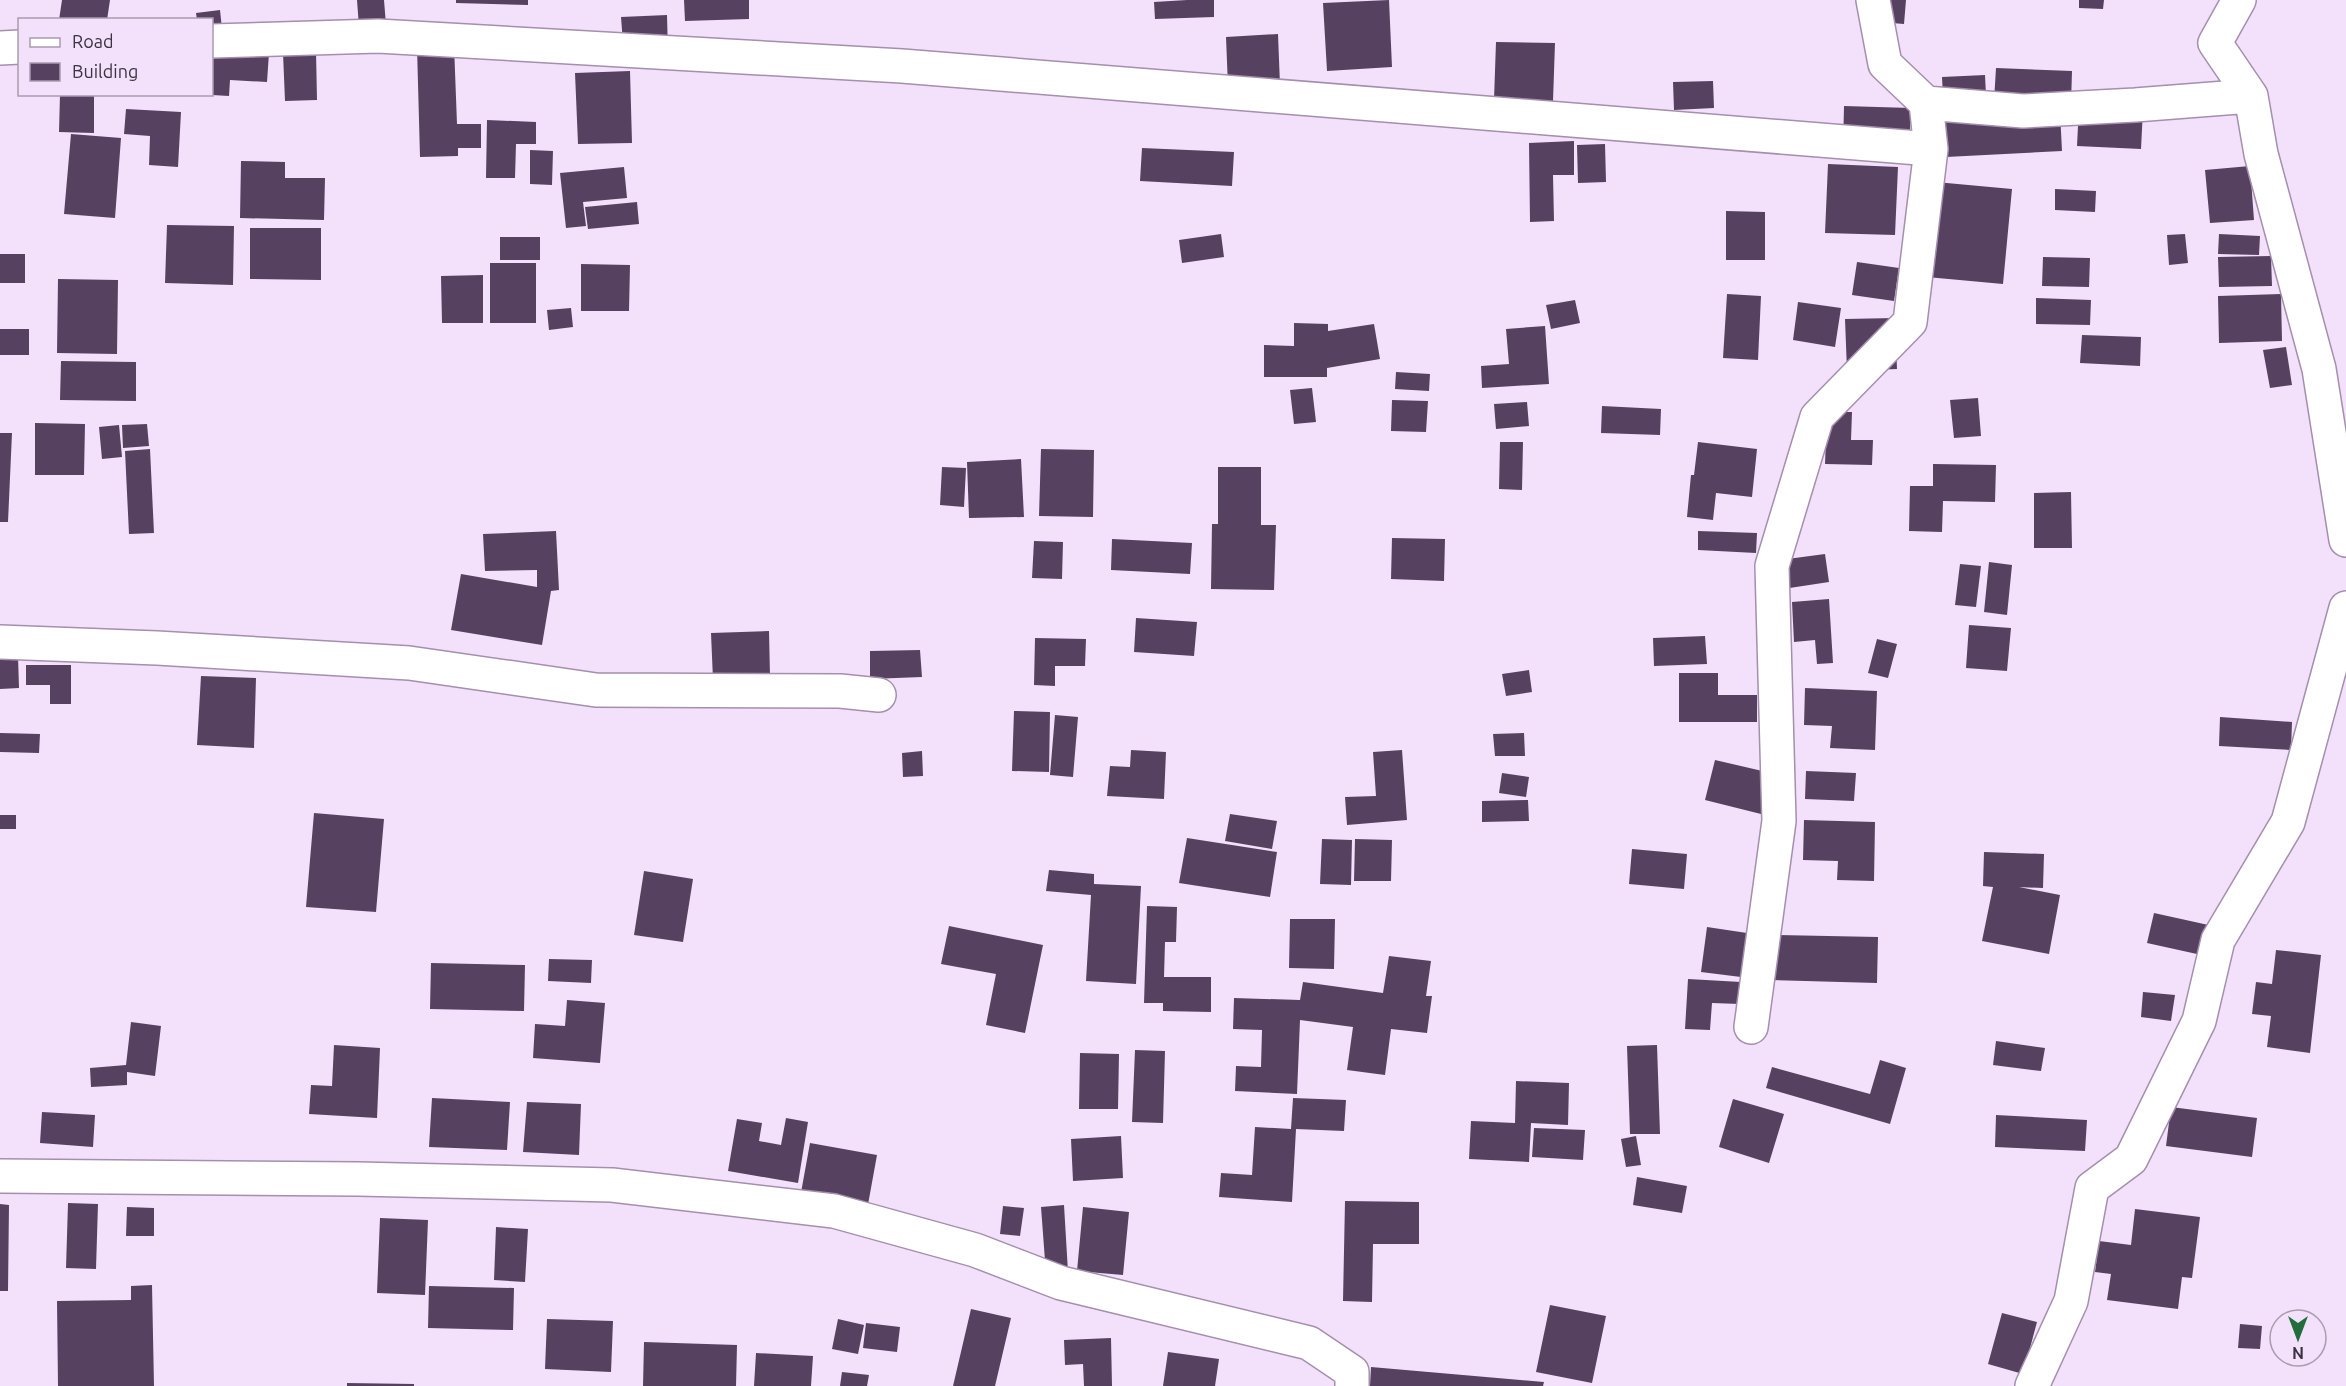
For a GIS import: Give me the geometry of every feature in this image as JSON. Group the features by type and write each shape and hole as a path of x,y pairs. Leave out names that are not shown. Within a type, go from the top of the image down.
{"street":[{"path":"1873,0 1885,64 1926,103 2023,111 2251,96"},
{"path":"2239,0 2215,43 2251,96 2261,154 2319,369 2346,540"},
{"path":"213,41 378,36 890,66 1931,149"},
{"path":"0,48 18,47"},
{"path":"1751,1027 1779,821 1772,566 1817,417 1910,322 1931,149 1926,103"},
{"path":"2032,1386 2071,1301 2092,1188 2131,1159 2199,1020 2218,940 2288,822 2346,608"},
{"path":"0,642 157,648 409,663 596,690 840,691 879,695"},
{"path":"0,1176 358,1179 612,1185 834,1212 975,1250 1061,1283 1309,1343 1352,1372 1352,1386"}],"building":[{"path":"62,0 110,0 107,18 59,18"},
{"path":"357,0 384,0 386,25 359,27"},
{"path":"456,0 528,0 528,5 456,3"},
{"path":"684,0 749,0 749,19 685,21"},
{"path":"1214,0 1214,17 1155,19 1154,2"},
{"path":"1389,0 1392,67 1327,71 1323,3"},
{"path":"1869,0 1906,0 1904,24 1867,21"},
{"path":"2079,0 2104,0 2103,9 2079,8"},
{"path":"220,10 223,38 213,39 213,18 197,18 196,13"},
{"path":"667,15 668,53 624,56 621,17"},
{"path":"1278,34 1280,85 1228,87 1226,37"},
{"path":"1496,42 1555,43 1553,101 1494,100"},
{"path":"454,45 457,124 481,124 481,148 458,148 458,156 420,157 417,47"},
{"path":"213,49 269,53 267,82 230,80 229,96 213,95"},
{"path":"316,51 317,100 285,101 283,53"},
{"path":"1996,68 2072,71 2071,104 1994,101"},
{"path":"630,71 632,143 578,144 575,73"},
{"path":"1985,75 1987,116 2060,112 2062,151 1946,157 1942,77"},
{"path":"1713,81 1714,108 1674,110 1673,82"},
{"path":"60,96 94,96 94,133 59,132"},
{"path":"1844,106 1911,108 1909,151 1843,149"},
{"path":"2079,106 2143,109 2141,149 2077,146"},
{"path":"126,109 181,112 178,167 149,165 150,136 124,134"},
{"path":"487,120 536,122 536,144 516,144 515,178 486,178"},
{"path":"71,134 121,138 115,218 64,214"},
{"path":"1574,141 1574,175 1553,175 1554,221 1530,222 1529,143"},
{"path":"1605,144 1606,182 1578,183 1577,145"},
{"path":"1142,148 1234,152 1232,186 1140,181"},
{"path":"530,150 553,151 552,185 530,184"},
{"path":"241,161 285,162 285,178 325,178 324,220 240,218"},
{"path":"1828,164 1898,167 1895,235 1825,233"},
{"path":"2250,166 2254,220 2210,223 2205,170"},
{"path":"624,167 627,198 583,202 586,226 566,228 560,173"},
{"path":"1914,180 2012,189 2003,284 1905,275"},
{"path":"2055,189 2096,191 2095,212 2055,210"},
{"path":"637,202 639,224 588,229 585,207"},
{"path":"1726,211 1765,212 1765,260 1726,260"},
{"path":"167,225 234,226 233,285 165,283"},
{"path":"250,228 321,228 321,280 250,279"},
{"path":"1221,234 1224,257 1182,263 1179,240"},
{"path":"2185,234 2188,263 2169,265 2167,235"},
{"path":"2219,234 2260,236 2259,255 2218,254"},
{"path":"500,237 540,237 540,260 500,260"},
{"path":"0,254 25,254 25,283 0,283"},
{"path":"2271,256 2272,286 2219,287 2218,257"},
{"path":"2043,257 2090,258 2089,287 2042,286"},
{"path":"1857,262 1899,268 1894,301 1852,295"},
{"path":"490,263 536,263 536,323 490,323"},
{"path":"581,264 630,265 629,311 581,311"},
{"path":"483,275 483,323 442,323 441,276"},
{"path":"58,279 118,280 117,354 57,353"},
{"path":"1727,294 1761,296 1758,360 1723,358"},
{"path":"2281,294 2282,341 2219,343 2218,296"},
{"path":"2036,298 2091,300 2090,325 2036,324"},
{"path":"1575,300 1580,323 1551,329 1546,305"},
{"path":"1798,302 1841,308 1835,347 1793,340"},
{"path":"571,308 573,327 549,330 547,310"},
{"path":"1895,318 1897,369 1847,371 1845,319"},
{"path":"1294,323 1328,324 1328,331 1374,324 1380,359 1327,368 1327,377 1264,377 1264,345 1294,346"},
{"path":"1545,326 1549,384 1482,388 1481,366 1509,364 1506,329"},
{"path":"0,329 29,329 29,355 0,355"},
{"path":"2082,335 2141,337 2140,366 2080,363"},
{"path":"2286,347 2292,385 2270,388 2263,350"},
{"path":"61,361 136,362 136,401 60,400"},
{"path":"1396,372 1430,374 1429,391 1395,389"},
{"path":"1312,388 1316,422 1294,424 1290,390"},
{"path":"1978,398 1981,436 1954,438 1950,400"},
{"path":"1392,400 1428,401 1426,432 1391,431"},
{"path":"1527,402 1529,426 1496,429 1494,404"},
{"path":"1602,406 1661,409 1660,435 1601,433"},
{"path":"1827,412 1852,412 1851,440 1873,440 1872,465 1825,464"},
{"path":"35,423 85,424 84,475 35,475"},
{"path":"147,424 149,446 123,448 122,425"},
{"path":"119,425 122,457 102,459 99,427"},
{"path":"0,433 12,433 8,522 0,522"},
{"path":"1500,442 1523,442 1522,490 1499,489"},
{"path":"1698,442 1757,449 1752,497 1716,493 1713,520 1687,517 1691,475 1694,475"},
{"path":"150,449 154,533 129,534 125,451"},
{"path":"1041,449 1094,450 1093,517 1039,516"},
{"path":"1021,459 1024,517 969,518 967,462"},
{"path":"1933,464 1996,465 1995,502 1943,501 1942,532 1909,531 1910,486 1933,486"},
{"path":"942,467 966,468 964,507 940,505"},
{"path":"1218,467 1261,467 1261,525 1276,525 1274,590 1211,589 1212,524 1218,524"},
{"path":"2071,492 2072,548 2034,548 2034,493"},
{"path":"556,531 559,590 551,591 542,645 451,630 461,574 537,587 537,570 485,571 483,534"},
{"path":"1698,531 1757,533 1756,553 1698,550"},
{"path":"1392,538 1445,539 1444,581 1391,579"},
{"path":"1112,539 1192,543 1190,574 1111,570"},
{"path":"1034,541 1063,542 1062,579 1032,578"},
{"path":"1825,554 1829,582 1776,590 1772,561"},
{"path":"1989,562 2012,565 2007,615 1984,612"},
{"path":"1960,564 1981,566 1976,607 1955,605"},
{"path":"1829,599 1833,663 1817,664 1815,640 1794,642 1792,602"},
{"path":"1136,618 1197,622 1194,656 1134,652"},
{"path":"1969,625 2011,628 2007,671 1966,668"},
{"path":"769,631 770,676 814,707 762,708 761,679 713,680 711,633"},
{"path":"1705,636 1707,664 1654,666 1653,638"},
{"path":"1035,638 1086,639 1085,666 1055,666 1055,686 1034,685"},
{"path":"1877,639 1897,644 1888,678 1868,673"},
{"path":"920,650 922,677 870,679 870,651"},
{"path":"18,656 19,688 0,689 0,657"},
{"path":"26,665 71,665 71,704 50,704 50,685 26,685"},
{"path":"1529,670 1532,692 1506,696 1502,674"},
{"path":"1679,673 1718,673 1718,695 1757,695 1757,722 1679,722"},
{"path":"201,676 256,678 254,748 197,745"},
{"path":"1805,688 1877,691 1875,750 1830,748 1832,726 1804,725"},
{"path":"1014,711 1050,712 1049,772 1012,771"},
{"path":"1055,715 1078,717 1073,777 1050,775"},
{"path":"2220,717 2292,722 2291,750 2219,746"},
{"path":"0,733 40,734 39,753 0,752"},
{"path":"1524,733 1525,756 1495,756 1493,734"},
{"path":"1131,750 1166,752 1164,799 1107,796 1110,766 1130,767"},
{"path":"1402,750 1407,820 1347,825 1345,797 1376,796 1373,752"},
{"path":"922,751 923,776 903,777 902,753"},
{"path":"1715,760 1771,773 1761,814 1705,800"},
{"path":"1806,771 1856,773 1854,801 1805,799"},
{"path":"1502,773 1529,777 1526,797 1499,793"},
{"path":"1528,800 1529,821 1482,822 1482,801"},
{"path":"314,813 384,819 376,912 306,907"},
{"path":"1230,814 1277,821 1272,849 1225,841"},
{"path":"0,815 16,815 16,829 0,829"},
{"path":"1804,820 1875,822 1874,881 1837,880 1838,861 1803,860"},
{"path":"1187,838 1277,852 1270,897 1179,883"},
{"path":"1322,839 1352,840 1351,885 1320,884"},
{"path":"1355,839 1392,840 1391,881 1354,881"},
{"path":"1632,849 1687,854 1684,889 1629,884"},
{"path":"1984,852 2044,854 2043,888 2019,887 2060,895 2049,954 1982,941 1993,887 1983,886"},
{"path":"1049,870 1094,874 1094,884 1141,886 1136,984 1086,981 1091,895 1046,891"},
{"path":"644,871 693,879 683,942 634,935"},
{"path":"1147,906 1177,907 1176,942 1165,942 1164,977 1211,977 1211,1012 1163,1011 1163,1003 1144,1003"},
{"path":"2154,913 2213,926 2206,956 2147,943"},
{"path":"1290,919 1335,919 1334,969 1289,968"},
{"path":"949,926 1043,945 1025,1033 986,1025 996,974 941,964"},
{"path":"1707,927 1747,933 1741,977 1701,972"},
{"path":"1772,935 1878,937 1877,983 1771,980"},
{"path":"2276,950 2321,955 2310,1053 2267,1047 2271,1016 2252,1014 2256,982 2272,984"},
{"path":"1389,956 1431,961 1426,996 1432,996 1427,1033 1391,1029 1385,1075 1347,1070 1353,1027 1300,1020 1297,1094 1235,1091 1236,1066 1261,1067 1262,1030 1233,1029 1234,998 1300,1000 1303,982 1383,993"},
{"path":"549,959 592,960 591,983 548,981"},
{"path":"431,963 525,965 524,1011 430,1009"},
{"path":"1688,979 1741,982 1740,1004 1712,1003 1710,1030 1685,1029"},
{"path":"2143,992 2175,995 2171,1021 2141,1017"},
{"path":"567,1000 605,1003 600,1063 533,1058 535,1024 565,1026"},
{"path":"131,1022 161,1026 155,1076 127,1072 127,1085 91,1087 90,1068 126,1065"},
{"path":"1996,1041 2045,1048 2041,1071 1993,1065"},
{"path":"334,1045 380,1048 377,1118 309,1114 311,1085 332,1086"},
{"path":"1657,1045 1660,1134 1630,1134 1627,1046"},
{"path":"1135,1050 1165,1051 1163,1123 1132,1122"},
{"path":"1080,1053 1119,1054 1118,1109 1079,1109"},
{"path":"1880,1060 1906,1068 1890,1124 1766,1088 1772,1067 1870,1094"},
{"path":"1516,1081 1569,1083 1568,1125 1531,1123 1529,1162 1469,1159 1471,1121 1515,1123"},
{"path":"432,1098 510,1102 507,1150 429,1147"},
{"path":"1293,1098 1346,1100 1344,1131 1296,1129 1292,1202 1219,1197 1221,1173 1252,1175 1255,1127 1291,1129"},
{"path":"1733,1099 1784,1114 1769,1163 1719,1147"},
{"path":"527,1102 581,1104 579,1155 523,1152"},
{"path":"2171,1107 2257,1118 2252,1157 2166,1146"},
{"path":"42,1112 95,1115 93,1147 40,1143"},
{"path":"1996,1115 2087,1120 2085,1151 1995,1147"},
{"path":"786,1118 808,1122 798,1183 728,1171 737,1119 762,1123 759,1141 781,1145"},
{"path":"1534,1128 1585,1130 1583,1160 1532,1157"},
{"path":"1121,1136 1123,1178 1073,1181 1071,1139"},
{"path":"1636,1136 1641,1165 1626,1167 1621,1139"},
{"path":"810,1143 877,1155 867,1210 800,1198"},
{"path":"1637,1177 1687,1186 1682,1213 1633,1205"},
{"path":"1345,1201 1419,1202 1419,1244 1373,1244 1372,1302 1343,1301"},
{"path":"68,1203 98,1204 96,1269 66,1268"},
{"path":"0,1204 9,1205 8,1291 0,1291"},
{"path":"1064,1205 1068,1272 1046,1274 1041,1207"},
{"path":"1003,1206 1024,1208 1020,1236 1000,1234"},
{"path":"127,1207 154,1208 154,1236 126,1236"},
{"path":"1083,1207 1129,1212 1123,1275 1077,1271"},
{"path":"2135,1209 2200,1217 2192,1278 2182,1277 2178,1309 2107,1300 2111,1274 2095,1272 2099,1241 2131,1245"},
{"path":"380,1218 428,1220 425,1295 377,1293"},
{"path":"496,1227 528,1229 525,1282 494,1280"},
{"path":"152,1285 154,1386 58,1386 57,1301 131,1300 131,1286"},
{"path":"429,1286 514,1288 513,1330 428,1328"},
{"path":"1550,1305 1606,1316 1592,1383 1536,1372"},
{"path":"971,1309 1011,1318 995,1386 953,1386"},
{"path":"2002,1313 2037,1322 2023,1374 1988,1364"},
{"path":"547,1319 613,1321 611,1372 545,1369"},
{"path":"838,1319 864,1325 858,1354 832,1349"},
{"path":"866,1323 900,1327 897,1352 863,1348"},
{"path":"2240,1324 2262,1326 2260,1349 2238,1348"},
{"path":"1111,1338 1112,1386 1084,1386 1083,1364 1065,1365 1064,1340"},
{"path":"644,1342 737,1345 736,1386 643,1386"},
{"path":"1168,1352 1219,1359 1215,1386 1163,1386"},
{"path":"756,1353 813,1356 811,1386 754,1386"},
{"path":"1371,1367 1544,1382 1543,1386 1370,1386"},
{"path":"842,1372 869,1375 867,1386 840,1386"},
{"path":"347,1383 414,1384 414,1386 347,1386"}]}
